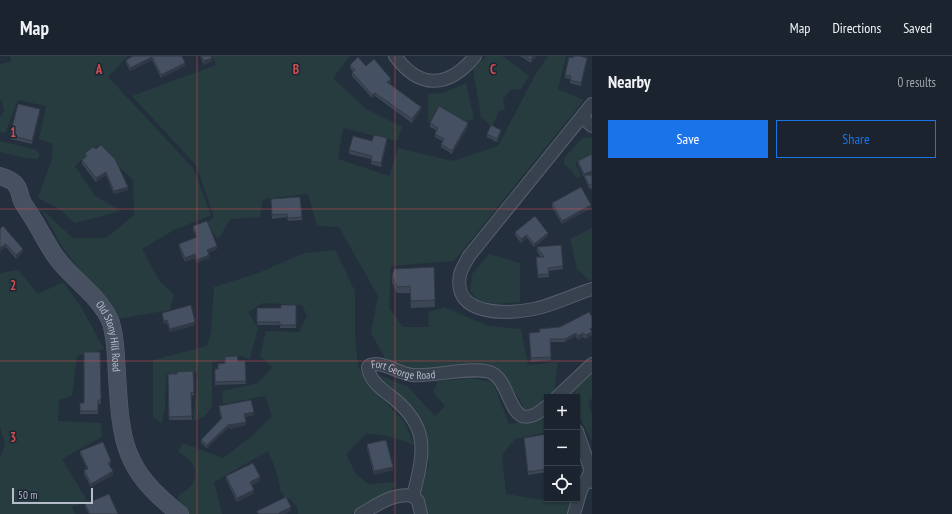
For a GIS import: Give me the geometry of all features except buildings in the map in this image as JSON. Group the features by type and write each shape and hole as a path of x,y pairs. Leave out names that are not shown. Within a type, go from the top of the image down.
{"street":[{"path":"395,56 407,71 422,80 435,81 451,77 475,56"},
{"path":"592,104 469,256 460,275 460,291 470,305 484,311 498,312 534,309 592,289"},
{"path":"582,117 592,126"},
{"name":"Old Stony Hill Road","path":"0,176 14,183 19,189 22,201 52,252 71,276 80,283 106,314 111,324 115,344 119,411 125,445 145,483 180,514"},
{"name":"Fort George Road","path":"412,496 422,461 419,433 413,418 402,404 380,389 370,377 368,367 370,365 378,363 394,370 412,375 434,375 480,370 492,373 499,380 516,413 524,417 534,416 544,408"},
{"path":"562,394 592,364"},
{"path":"574,514 581,490 592,475 580,440"},
{"path":"360,514 395,496 405,494 412,496 418,501 420,514"}],"green space":[{"path":"10,56 128,56 108,77 193,168 211,215 174,230 142,249 160,282 174,294 170,310 117,319 63,248 41,209 73,238 106,238 134,215 133,180 97,146 75,166 94,195 121,211 75,223 59,209 38,198 51,162 53,144 39,139 46,106 18,100 5,133 0,132 0,118 4,111 2,101 0,100 0,64 11,62"},
{"path":"212,56 350,56 333,78 365,108 402,127 397,141 343,128 338,159 389,176 398,148 453,161 498,146 535,75 548,56 566,56 558,89 584,100 454,261 391,266 389,308 403,327 429,327 428,312 445,307 488,326 521,329 528,365 558,362 554,393 544,394 544,402 536,410 525,414 517,395 493,369 424,372 404,369 385,358 371,333 378,296 339,227 317,226 308,194 263,199 260,217 231,219 218,239 206,223 214,217 196,165 132,96 216,65"},
{"path":"486,56 503,56 529,76 521,89 510,90 503,100 505,109 499,111 492,127 481,117 473,69"},
{"path":"466,83 474,119 466,121 438,108 428,124 428,94 443,93"},
{"path":"582,138 592,138 592,155 575,163 581,175 579,178 576,177 564,164 564,158"},
{"path":"0,141 37,150 40,155 37,159 25,158 0,152"},
{"path":"592,228 592,280 590,281 577,269 570,239"},
{"path":"335,250 355,291 355,336 358,366 369,385 405,423 415,446 391,437 366,434 346,454 356,474 368,484 397,482 390,493 352,514 298,514 297,507 290,499 285,498 280,490 278,477 268,451 214,482 222,514 188,514 177,497 193,483 195,472 194,467 189,460 178,452 183,443 223,458 252,436 272,416 265,396 223,404 222,391 258,383 272,367 260,356 266,331 299,332 307,316 302,305 263,303 248,312 258,328 250,359 240,356 212,362 212,407 204,417 193,421 198,372 166,374 165,407 162,423 153,417 153,360 207,346 211,332 214,287 258,273 304,253"},
{"path":"489,254 520,263 520,302 496,304 478,301 470,291 472,274"},
{"path":"18,270 38,294 63,282 80,305 104,349 77,356 72,396 59,400 58,421 101,423 102,437 62,459 88,502 72,507 75,514 0,514 0,458 5,444 0,427 0,273"},
{"path":"592,373 592,398 588,402 592,414 592,441 580,418 580,394 569,394"},
{"path":"377,374 408,387 435,416 445,406 433,392 438,381 471,378 493,382 509,424 544,416 544,433 515,439 502,455 506,494 542,500 544,498 544,502 572,502 567,514 426,514 421,491 429,463 417,411"}]}
